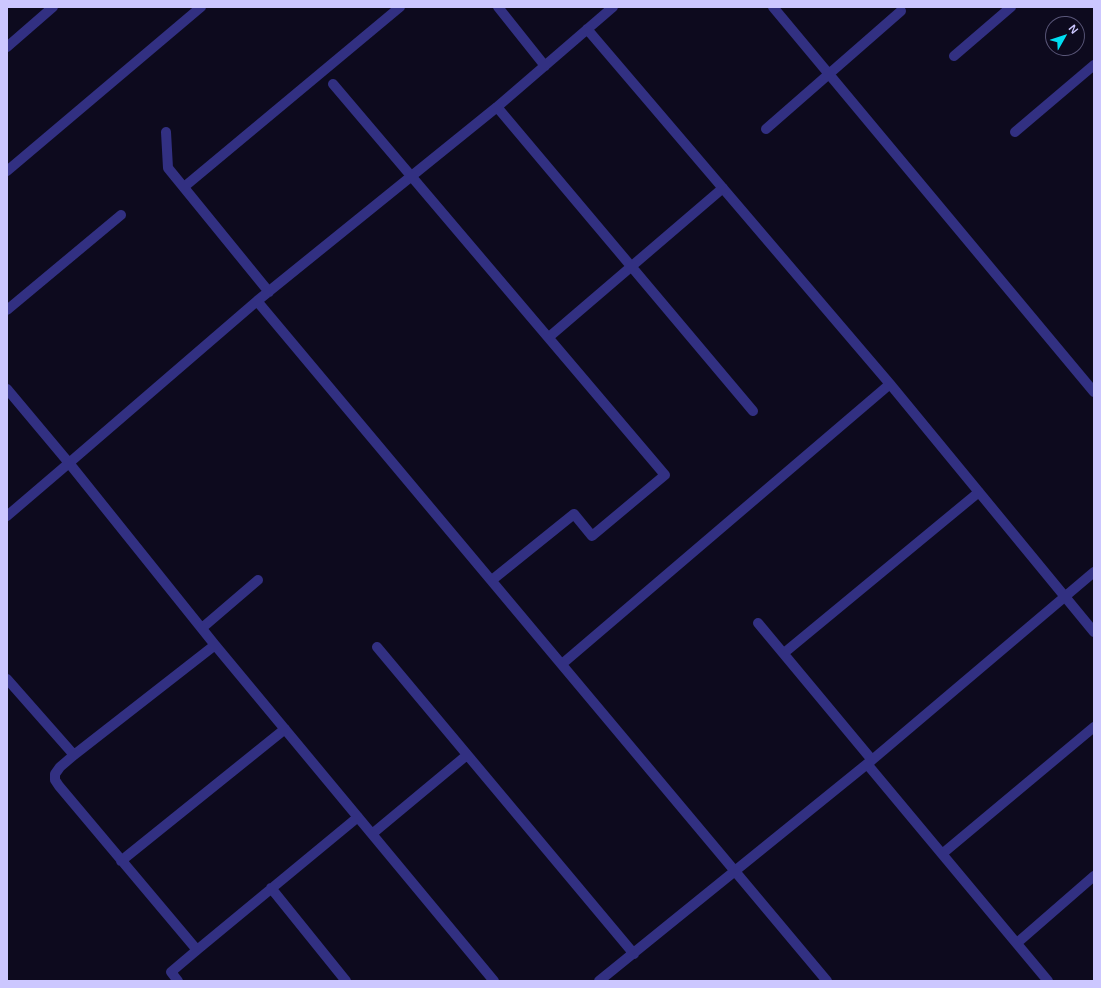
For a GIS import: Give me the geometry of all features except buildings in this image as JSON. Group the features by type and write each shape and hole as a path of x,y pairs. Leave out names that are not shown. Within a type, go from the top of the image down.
{"street":[{"path":"7,47 53,7"},
{"path":"7,171 201,7"},
{"path":"184,186 400,7"},
{"path":"498,7 545,66"},
{"path":"7,516 257,302 498,107 613,7"},
{"path":"773,7 1094,392"},
{"path":"954,56 1011,7"},
{"path":"766,129 902,12"},
{"path":"587,29 890,384 1094,632"},
{"path":"1015,132 1094,65"},
{"path":"333,84 665,475 592,536 574,514 492,580"},
{"path":"498,107 753,411"},
{"path":"166,132 168,168 269,292"},
{"path":"549,337 723,188"},
{"path":"7,310 121,215"},
{"path":"257,302 492,580 827,981"},
{"path":"562,664 890,384"},
{"path":"7,389 69,463 215,645 494,981"},
{"path":"784,653 979,492"},
{"path":"599,981 870,762 1094,572"},
{"path":"202,628 258,580"},
{"path":"758,623 784,653 942,854 1048,981"},
{"path":"197,950 79,811 56,780 55,774 60,767 74,755 215,645"},
{"path":"378,647 634,954"},
{"path":"7,679 74,755"},
{"path":"942,854 1094,727"},
{"path":"122,861 285,729"},
{"path":"372,834 467,755"},
{"path":"178,981 171,972 358,817"},
{"path":"1017,943 1094,876"},
{"path":"271,888 346,981"}]}
